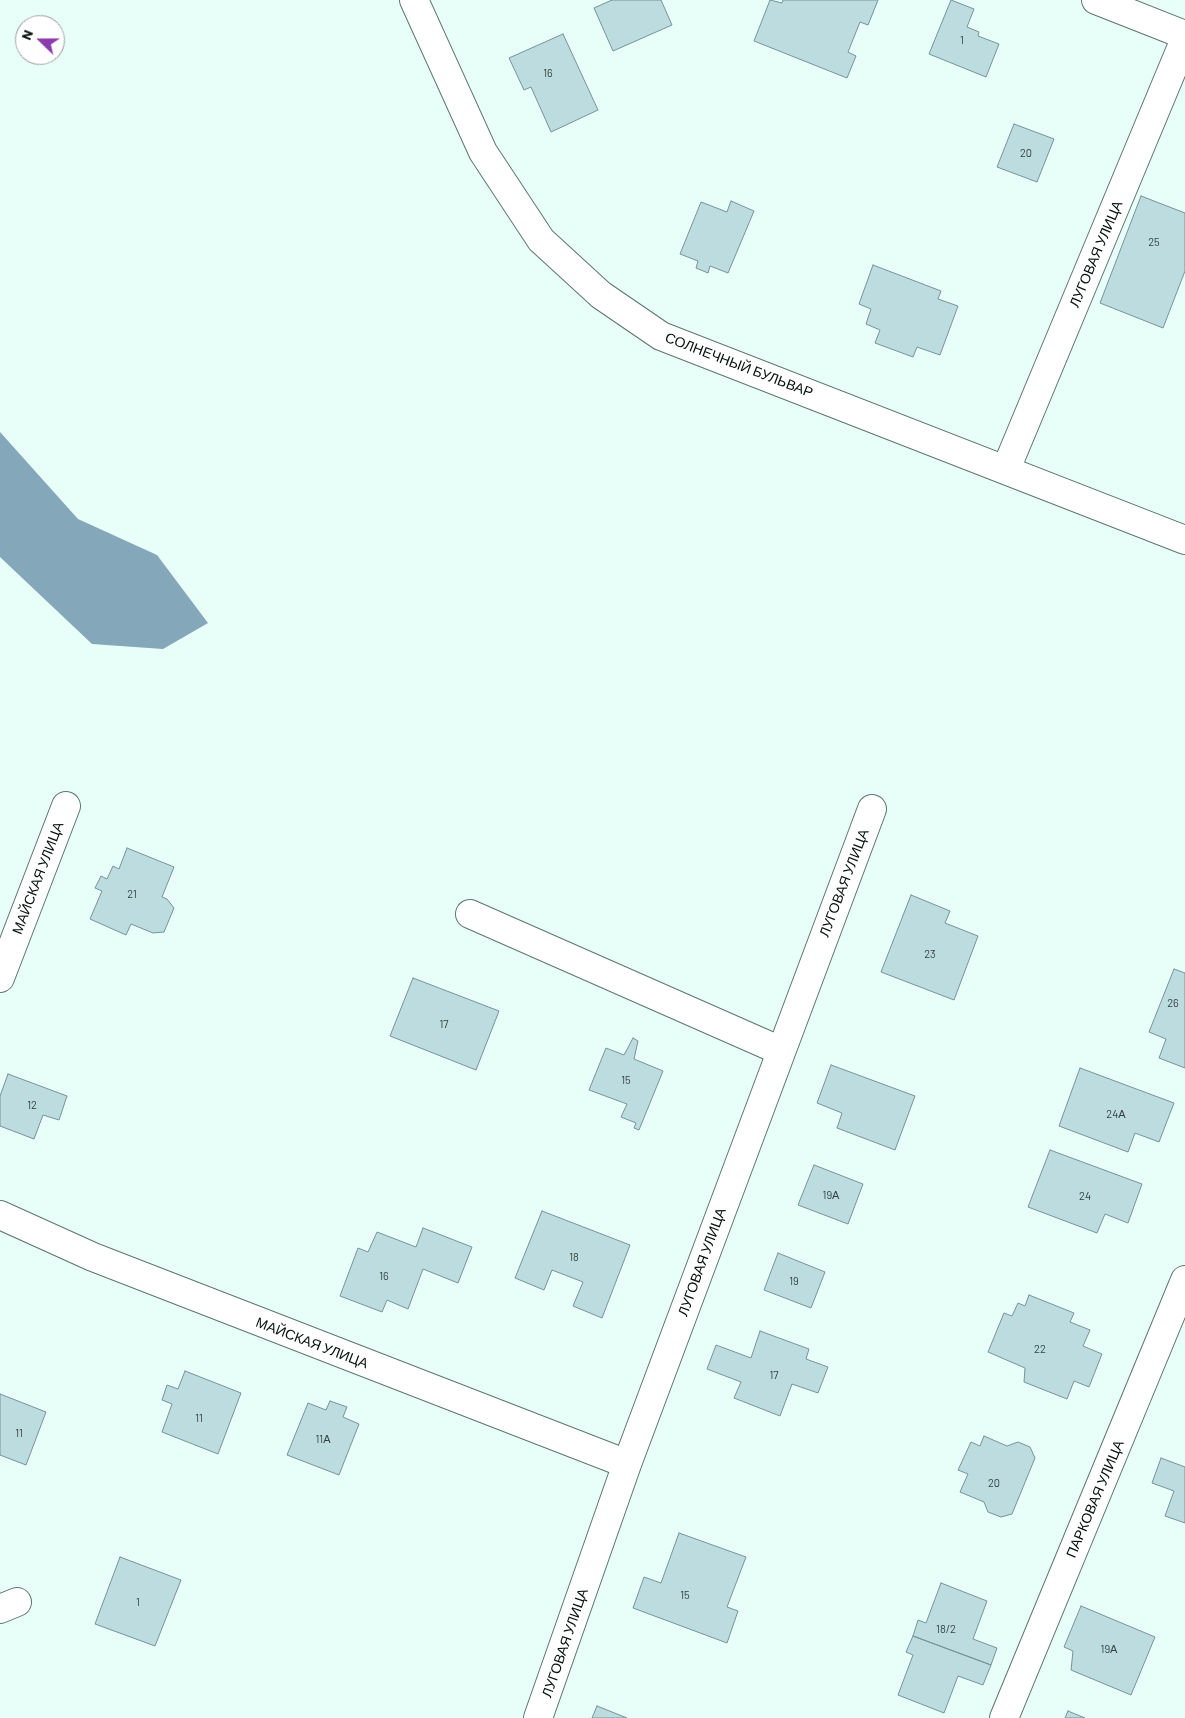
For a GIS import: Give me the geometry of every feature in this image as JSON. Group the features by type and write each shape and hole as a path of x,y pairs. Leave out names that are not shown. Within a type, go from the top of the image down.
{"street":[{"name":"СОЛНЕЧНЫЙ БУЛЬВАР","path":"414,0 483,152 541,240 601,295 661,336 1185,540"},
{"path":"1096,0 1185,35"},
{"name":"ЛУГОВАЯ УЛИЦА","path":"1006,469 1185,39"},
{"name":"МАЙСКАЯ УЛИЦА","path":"0,978 66,806"},
{"name":"ЛУГОВАЯ УЛИЦА","path":"538,1718 627,1464 872,808"},
{"path":"470,914 781,1051"},
{"name":"МАЙСКАЯ УЛИЦА","path":"0,1215 93,1258 627,1464"},
{"name":"ПАРКОВАЯ УЛИЦА","path":"1004,1718 1185,1280"}],"water":[{"path":"0,432 78,519 157,555 208,623 163,649 92,644 0,557"}],"building":[{"path":"612,0 661,0 672,25 613,51 594,8"},
{"path":"770,0 782,3 783,0 878,0 868,25 860,22 848,52 856,56 847,78 754,41"},
{"path":"951,0 974,9 967,27 979,32 978,36 999,44 986,77 929,54"},
{"path":"563,34 598,110 551,132 531,87 524,90 509,58"},
{"path":"1014,124 1054,139 1037,182 997,167"},
{"path":"1141,196 1185,213 1185,271 1163,328 1100,303"},
{"path":"731,201 754,211 728,273 710,266 708,273 696,268 698,261 680,254 701,202 727,212"},
{"path":"873,265 941,291 938,299 958,306 940,355 917,347 913,357 875,343 880,330 866,324 871,309 859,304"},
{"path":"127,848 174,867 162,897 167,899 174,908 164,932 153,933 131,924 126,935 90,919 102,891 95,888 101,876 107,879 113,866 119,869"},
{"path":"911,895 950,911 945,923 978,936 954,1000 881,972"},
{"path":"1174,969 1185,973 1185,1068 1159,1058 1166,1039 1149,1032"},
{"path":"413,978 499,1011 476,1070 390,1036"},
{"path":"633,1038 638,1041 634,1059 663,1071 639,1130 634,1128 636,1123 621,1117 627,1104 589,1090 606,1048 624,1055"},
{"path":"831,1065 915,1096 895,1150 837,1128 842,1113 817,1103"},
{"path":"1080,1068 1174,1103 1159,1142 1135,1133 1128,1152 1059,1126"},
{"path":"8,1074 67,1096 59,1120 43,1115 34,1139 0,1126 0,1096"},
{"path":"1050,1150 1142,1184 1128,1223 1105,1214 1097,1233 1028,1207"},
{"path":"814,1165 863,1184 848,1224 798,1205"},
{"path":"542,1211 630,1245 602,1318 573,1306 583,1282 552,1270 544,1290 515,1278"},
{"path":"423,1228 472,1247 458,1283 423,1269 408,1309 387,1300 382,1312 340,1296 358,1248 368,1252 377,1232 416,1247"},
{"path":"778,1253 825,1272 811,1308 764,1290"},
{"path":"1029,1295 1074,1313 1070,1322 1090,1330 1083,1346 1102,1354 1089,1387 1074,1381 1067,1399 1024,1382 1025,1368 988,1352 1004,1313 1012,1316 1018,1303 1025,1306"},
{"path":"760,1331 809,1349 806,1359 828,1367 818,1393 792,1384 780,1416 734,1398 741,1382 707,1369 716,1345 751,1358"},
{"path":"185,1371 241,1393 218,1454 162,1432 172,1404 162,1400 167,1385 178,1389"},
{"path":"0,1394 46,1412 26,1465 0,1455"},
{"path":"330,1401 347,1407 343,1417 359,1424 339,1475 287,1455 308,1403 326,1410"},
{"path":"984,1436 1007,1446 1018,1442 1030,1447 1035,1458 1012,1514 1001,1517 988,1512 984,1502 960,1492 968,1474 958,1470 971,1442 980,1446"},
{"path":"1161,1458 1185,1467 1185,1523 1165,1516 1174,1491 1152,1483"},
{"path":"679,1533 746,1557 727,1607 738,1611 727,1643 633,1608 644,1577 661,1583"},
{"path":"120,1557 181,1580 155,1646 95,1624"},
{"path":"941,1583 987,1601 973,1639 997,1648 991,1665 913,1636 918,1620 926,1623"},
{"path":"1081,1606 1155,1637 1131,1695 1071,1670 1073,1651 1064,1647"},
{"path":"913,1636 991,1665 983,1685 958,1676 944,1713 898,1695 913,1655 906,1652"},
{"path":"597,1706 627,1718 592,1718"},
{"path":"1068,1711 1085,1718 1065,1718"}]}
